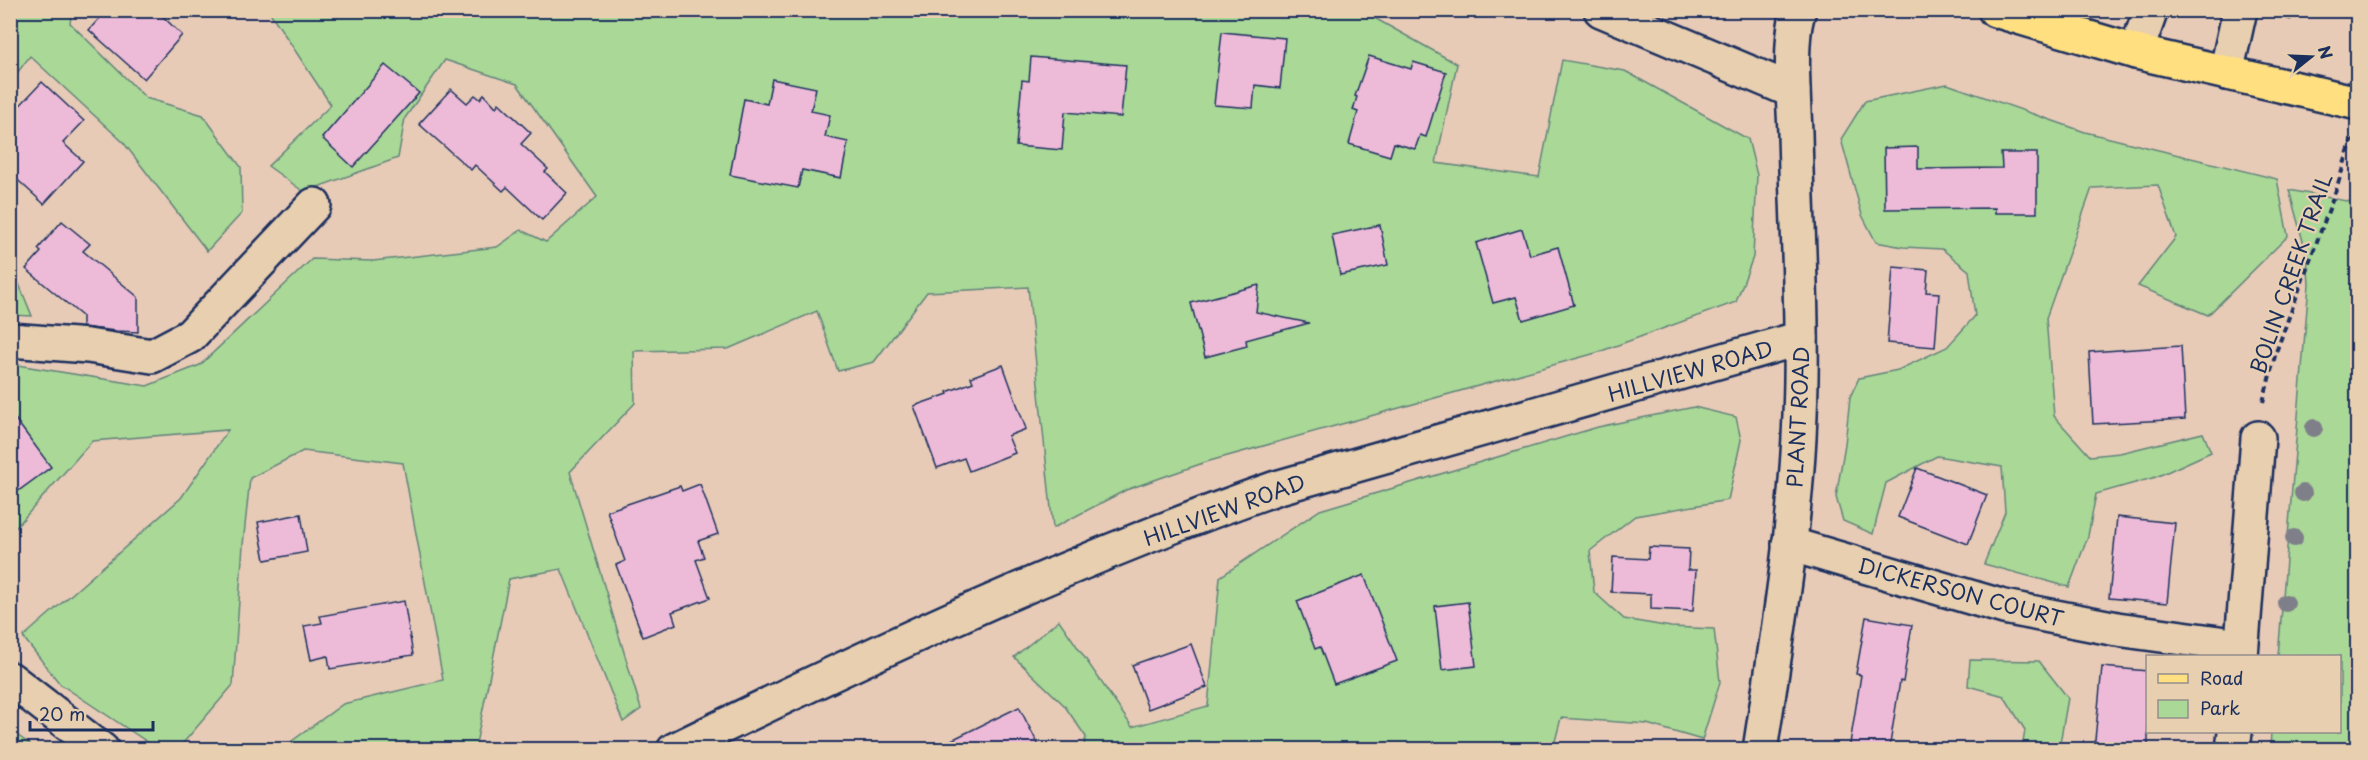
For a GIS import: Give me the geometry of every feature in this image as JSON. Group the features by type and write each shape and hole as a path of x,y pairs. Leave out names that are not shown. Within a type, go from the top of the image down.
{"main road":[{"path":"1995,10 2049,19 2136,52 2284,86 2356,118"}],"street":[{"path":"1601,10 1793,90"},
{"name":"PLANT ROAD","path":"1760,750 1789,544 1800,416 1801,338 1793,90 1794,35 1799,10"},
{"path":"2136,52 2151,10"},
{"path":"2226,73 2240,10"},
{"path":"10,340 88,346 152,356 190,336 314,205"},
{"name":"HILLVIEW ROAD","path":"674,750 831,673 1032,582 1203,514 1276,488 1801,338"},
{"name":"DICKERSON COURT","path":"1789,544 2004,607 2117,630 2241,651 2258,438"},
{"path":"10,679 102,750"},
{"path":"2233,750 2235,733"}],"path":[{"path":"2289,20 2292,10"},
{"name":"BOLIN CREEK TRAIL","path":"2258,438 2263,398 2276,352 2336,190 2356,118"}],"green space":[{"path":"11,10 72,11 70,23 146,98 203,115 241,167 242,213 207,251 123,142 30,56 11,81"},
{"path":"269,11 1362,11 1457,64 1436,163 1539,177 1562,60 1625,71 1748,139 1757,175 1753,257 1736,302 1596,353 1206,462 1126,490 1053,528 1028,287 927,292 874,362 838,371 817,311 728,349 634,351 635,403 570,472 641,709 623,722 561,569 509,579 475,749 281,749 343,704 443,680 403,463 303,451 250,478 233,685 178,749 158,749 60,684 23,637 181,498 228,430 92,441 11,533 11,364 147,386 200,365 312,259 373,261 497,247 521,230 546,242 597,197 517,84 445,60 405,118 398,158 304,192 268,166 331,105"},
{"path":"1947,84 2085,132 2277,179 2288,236 2208,315 2138,286 2176,237 2158,185 2092,188 2046,318 2054,416 2090,456 2120,453 2203,433 2211,452 2156,477 2096,494 2088,536 2069,587 1984,564 2005,512 2002,467 1937,456 1886,483 1873,534 1843,521 1836,497 1850,397 1859,378 1898,370 1947,347 1975,316 1969,271 1942,249 1903,247 1876,242 1862,215 1841,139 1865,101"},
{"path":"2289,190 2357,203 2357,749 2270,749 2271,733 2341,733 2341,655 2278,655 2309,284 2307,256"},
{"path":"11,264 32,316 11,315"},
{"path":"1694,407 1736,417 1741,440 1728,500 1635,516 1590,551 1594,592 1624,619 1671,627 1714,629 1720,682 1702,740 1647,724 1561,718 1553,749 1083,749 1086,737 1064,705 1014,657 1059,620 1132,727 1208,706 1220,577 1320,510 1598,427"},
{"path":"1970,660 2039,661 2068,698 2059,749 2022,749 2025,730 2004,696 1968,686"},
{"path":"11,731 37,749 11,749"}],"building":[{"path":"107,10 156,10 182,35 144,79 89,30"},
{"path":"1222,32 1285,38 1280,88 1255,85 1253,108 1214,105"},
{"path":"1369,56 1411,69 1413,62 1446,72 1426,137 1420,135 1415,149 1394,143 1390,156 1349,144 1358,112 1353,110 1357,97 1355,96"},
{"path":"1031,57 1126,65 1121,117 1065,112 1062,150 1016,146 1022,80 1029,81"},
{"path":"385,65 419,93 353,167 322,138"},
{"path":"772,79 816,88 811,111 830,115 825,137 848,142 841,178 802,170 798,188 730,175 744,99 767,104"},
{"path":"42,82 84,121 63,143 83,161 44,204 10,173 10,116"},
{"path":"451,89 467,103 475,95 480,99 484,94 496,107 499,103 531,133 521,144 548,169 545,172 567,193 542,220 507,187 503,191 475,165 471,170 419,124"},
{"path":"1918,147 1918,169 2002,168 2001,153 2037,153 2037,213 1995,213 1995,208 1885,209 1884,148"},
{"path":"62,221 90,244 83,251 138,297 138,332 82,327 82,316 26,269 41,252 38,249"},
{"path":"1380,225 1388,265 1340,275 1332,235"},
{"path":"1522,229 1530,255 1558,247 1574,305 1523,320 1516,297 1493,303 1476,243"},
{"path":"1893,267 1928,270 1926,292 1939,293 1935,347 1887,343"},
{"path":"1259,285 1256,312 1309,323 1246,340 1247,346 1205,357 1191,303"},
{"path":"2181,346 2185,419 2093,424 2089,352"},
{"path":"1003,365 1026,429 1008,436 1015,453 969,471 964,458 937,468 914,406 948,394 947,392 973,382 971,377"},
{"path":"10,412 51,467 10,497"},
{"path":"1917,468 1987,495 1968,544 1898,517"},
{"path":"700,484 718,534 698,541 704,557 696,560 710,598 672,612 676,624 643,637 616,565 625,561 607,511 680,486 682,491"},
{"path":"301,514 307,552 265,560 258,522"},
{"path":"2117,517 2175,523 2167,603 2109,598"},
{"path":"1649,547 1689,549 1688,570 1696,570 1693,611 1651,609 1651,594 1611,592 1613,557 1648,559"},
{"path":"1364,575 1397,661 1334,684 1320,647 1315,649 1297,601"},
{"path":"404,601 413,655 330,669 328,656 311,660 304,626 322,623 320,616"},
{"path":"1468,602 1476,666 1442,670 1435,606"},
{"path":"1866,617 1912,625 1889,750 1849,750 1861,675 1856,674"},
{"path":"1191,644 1207,687 1148,709 1132,665"},
{"path":"2102,667 2146,671 2148,750 2094,750"},
{"path":"1019,707 1041,750 931,750"}]}
